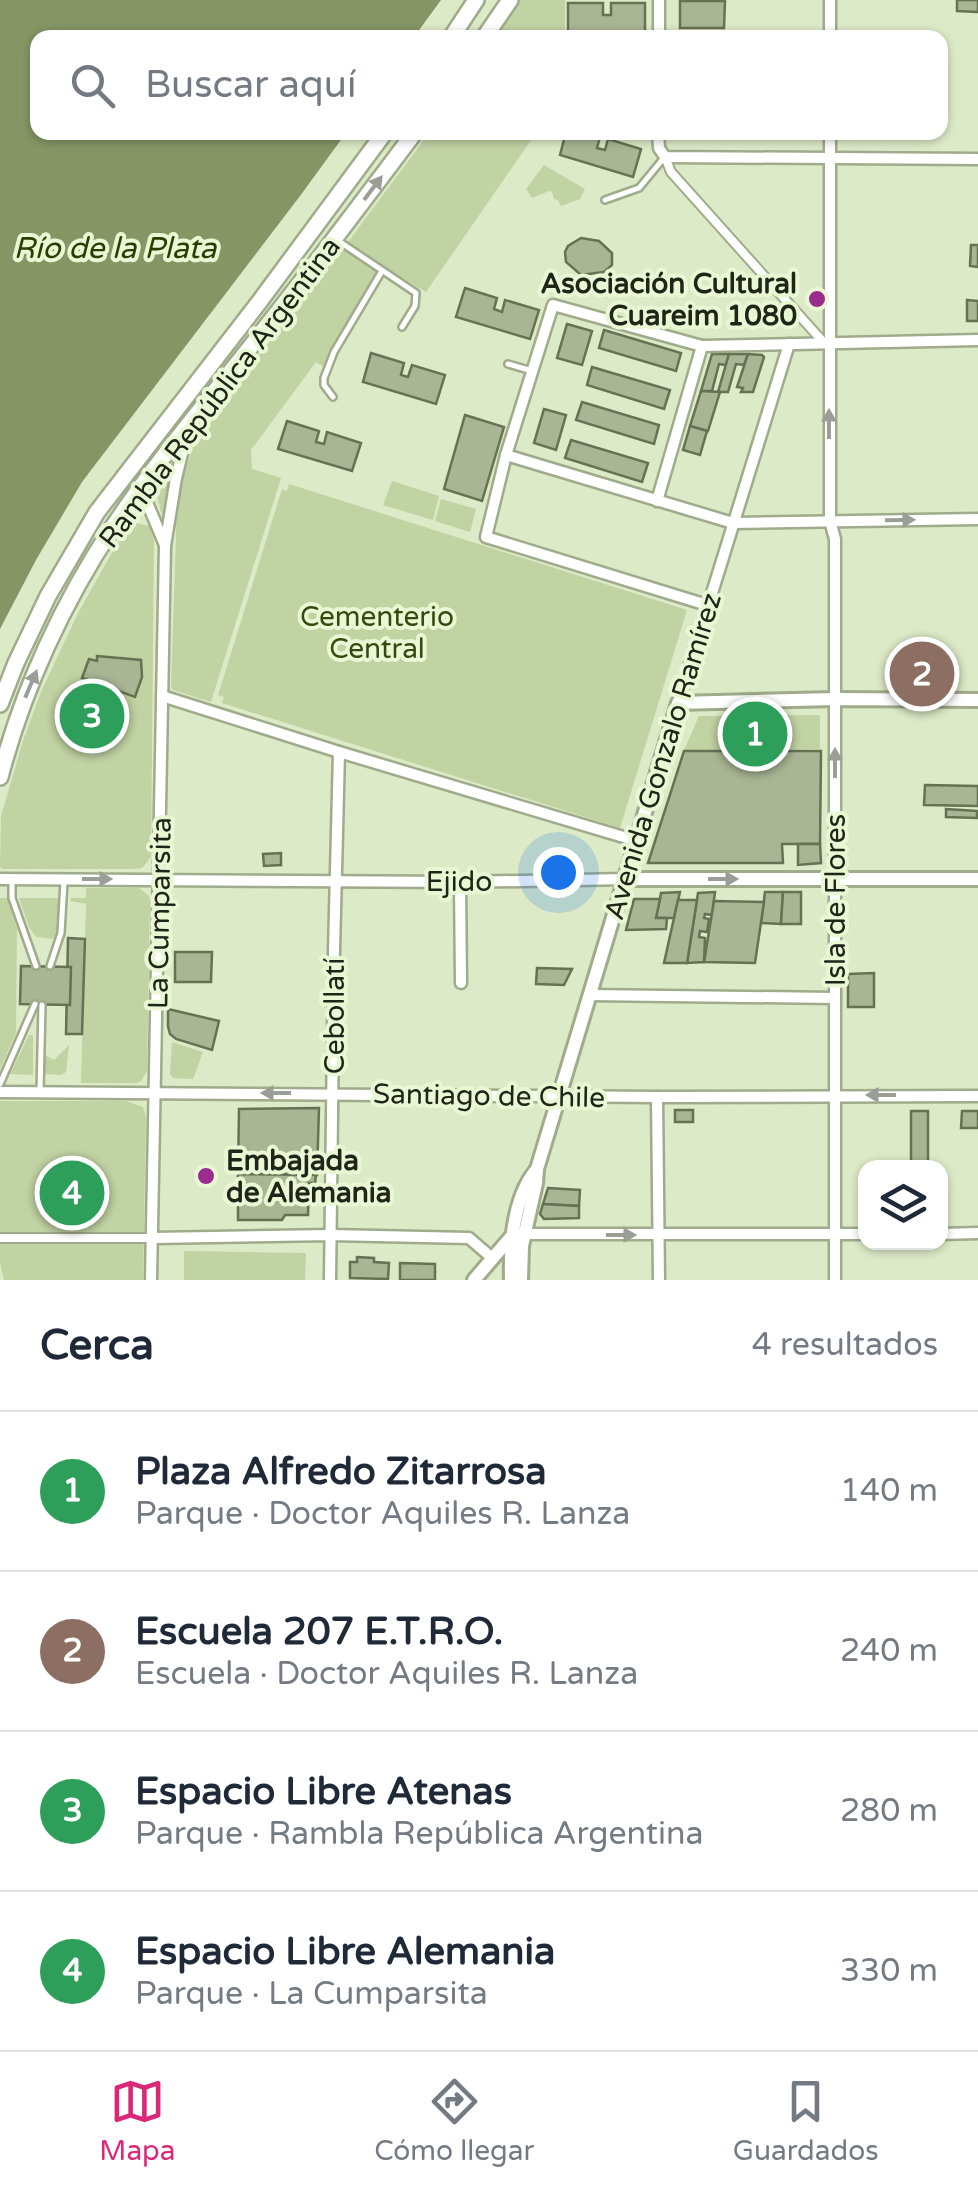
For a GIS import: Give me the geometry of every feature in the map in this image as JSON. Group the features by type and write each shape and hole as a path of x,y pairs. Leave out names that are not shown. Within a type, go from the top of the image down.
{"main road":[{"path":"456,30 476,0"},
{"path":"489,30 510,0"},
{"name":"Rambla República Argentina","path":"0,704 48,596 97,512 379,140"},
{"name":"Rambla República Argentina","path":"0,776 44,652 102,545 190,422 410,140"}],"street":[{"path":"659,0 659,30"},
{"path":"830,0 830,30"},
{"path":"658,140 670,172 827,344"},
{"name":"Isla de Flores","path":"830,140 827,344 830,521 835,539 835,1280"},
{"path":"666,157 978,159"},
{"path":"707,606 486,536 506,455 553,304 702,346 978,340"},
{"name":"Avenida Gonzalo Ramírez","path":"511,1280 517,1236 536,1183 558,1095 790,344"},
{"path":"656,501 702,346"},
{"name":"La Cumparsita","path":"152,1280 165,546 190,422"},
{"path":"506,455 732,523 978,519"},
{"name":"La Cumparsita","path":"135,495 152,512 165,546"},
{"path":"162,696 637,841"},
{"path":"678,703 978,700"},
{"name":"Cebollatí","path":"330,1280 339,752"},
{"name":"Ejido","path":"6,880 978,879"},
{"path":"460,882 461,983"},
{"path":"590,995 834,998"},
{"name":"Santiago de Chile","path":"0,1092 978,1096"},
{"path":"657,1097 659,1280"},
{"path":"948,1234 978,1233"},
{"path":"474,1280 491,1258 517,1236 858,1234"},
{"name":"Avenida Gonzalo Ramírez","path":"517,1236 521,1280"},
{"path":"0,1238 470,1238 491,1258"}],"lane":[{"path":"605,200 639,188 666,157"},
{"path":"334,239 416,292 415,306 402,327"},
{"path":"332,397 324,385 329,364 382,271"},
{"path":"508,364 532,371"},
{"path":"50,966 61,933 64,879"},
{"path":"6,880 36,966"},
{"path":"0,1084 39,1004 40,1092"}],"green space":[{"path":"520,0 565,0 565,30 500,30"},
{"path":"424,140 531,140 426,292 381,265 324,367 316,362 251,450 252,469 281,478 211,702 173,690 177,504 194,445 221,403"},
{"path":"544,165 585,189 580,199 561,206 549,191 532,198 526,189"},
{"path":"169,471 172,473 164,523 155,489"},
{"path":"392,481 439,496 433,520 383,505"},
{"name":"Cementerio Central","path":"289,484 687,610 620,828 222,703 224,697 218,695 282,489 287,491"},
{"path":"441,499 476,509 470,532 435,521"},
{"path":"136,523 149,526 154,540 151,857 142,868 134,869 3,869 1,816 41,692 78,613 113,551"},
{"path":"820,715 820,749 684,750 699,716"},
{"path":"86,888 139,888 149,896 147,1071 136,1083 81,1083 86,904 70,901 86,898"},
{"path":"0,898 7,898 17,929 16,1033 0,1069"},
{"path":"19,898 59,898 58,930 53,939 36,937"},
{"path":"29,1035 33,1035 33,1075 10,1074"},
{"path":"172,1042 203,1052 193,1079 173,1078 170,1074"},
{"path":"69,1045 66,1072 44,1074 45,1057 54,1060"},
{"path":"0,1101 126,1101 143,1107 143,1280 4,1280 0,1263"},
{"path":"184,1251 306,1253 305,1280 184,1280"}],"water":[{"name":"Río de la Plata","path":"0,0 441,0 419,30 30,30 30,140 341,140 82,482 0,629"}],"building":[{"path":"957,0 978,0 978,12 957,11"},
{"path":"680,1 725,1 724,28 680,28"},
{"path":"568,3 603,3 603,15 611,15 611,3 645,3 645,30 568,30"},
{"path":"564,140 599,140 597,148 605,150 608,140 611,140 641,149 633,177 560,155"},
{"path":"581,238 599,241 612,253 612,265 604,272 581,275 566,262 568,246"},
{"path":"971,245 978,245 978,267 970,266"},
{"path":"465,288 497,298 494,309 502,312 505,300 539,310 530,339 456,317"},
{"path":"967,300 978,301 978,321 967,321"},
{"path":"567,324 592,331 582,365 557,358"},
{"path":"604,330 681,353 676,371 599,348"},
{"path":"371,353 404,363 401,375 408,377 412,365 445,375 436,404 363,382"},
{"path":"712,354 729,354 726,365 719,364 712,391 701,391"},
{"path":"729,354 748,354 744,365 736,364 728,392 718,392"},
{"path":"748,354 764,357 753,392 741,392 743,388 737,387"},
{"path":"592,367 670,390 664,409 587,385"},
{"path":"701,391 720,392 708,431 690,426"},
{"path":"582,402 659,425 654,444 576,420"},
{"path":"544,409 566,415 556,450 534,443"},
{"path":"465,415 504,427 482,501 444,489"},
{"path":"287,421 319,431 316,442 324,444 327,432 361,443 352,471 278,449"},
{"path":"690,426 707,431 700,455 683,450"},
{"path":"571,440 648,463 642,482 565,458"},
{"path":"97,656 141,660 142,677 135,697 82,678 89,659 97,661"},
{"path":"684,751 821,751 820,844 782,844 783,863 648,863"},
{"path":"925,785 978,786 978,806 924,805"},
{"path":"946,809 977,811 977,818 946,817"},
{"path":"798,844 820,844 821,863 798,865"},
{"path":"281,853 281,865 264,866 263,854"},
{"path":"680,892 674,918 656,918 661,893"},
{"path":"715,892 712,915 705,914 704,918 709,919 707,932 700,931 699,937 705,938 704,962 687,963 698,893"},
{"path":"765,892 783,892 781,924 761,923"},
{"path":"783,892 801,892 801,924 781,924"},
{"path":"634,899 660,899 656,918 667,918 666,929 626,930"},
{"path":"678,900 697,900 687,963 664,963"},
{"path":"714,901 764,902 755,963 704,962"},
{"path":"68,938 85,939 82,1034 66,1034"},
{"path":"175,952 212,952 211,982 175,982"},
{"path":"21,966 71,967 70,1005 20,1004"},
{"path":"537,968 572,969 564,985 536,984"},
{"path":"874,973 874,1007 848,1007 848,974"},
{"path":"168,1009 219,1021 212,1050 170,1034"},
{"path":"319,1108 317,1175 238,1174 239,1109"},
{"path":"675,1110 693,1110 693,1122 675,1122"},
{"path":"911,1111 928,1111 928,1160 911,1160"},
{"path":"962,1111 978,1111 978,1128 961,1128"},
{"path":"238,1174 316,1175 315,1183 309,1183 308,1215 285,1215 282,1220 238,1220"},
{"path":"548,1188 580,1190 579,1206 543,1204"},
{"path":"543,1204 579,1206 579,1218 544,1219 540,1214"},
{"path":"357,1257 389,1263 388,1279 350,1278 350,1262 357,1262"},
{"path":"400,1263 435,1264 435,1280 400,1280"}],"place":[{"name":"Asociación Cultural Cuareim 1080","path":"817,299"},
{"name":"Escuela 207 E.T.R.O.","path":"922,674"},
{"name":"Espacio Libre Atenas","path":"92,716"},
{"name":"Plaza Alfredo Zitarrosa","path":"755,734"},
{"name":"Embajada de Alemania","path":"206,1176"},
{"name":"Espacio Libre Alemania","path":"72,1193"}]}
